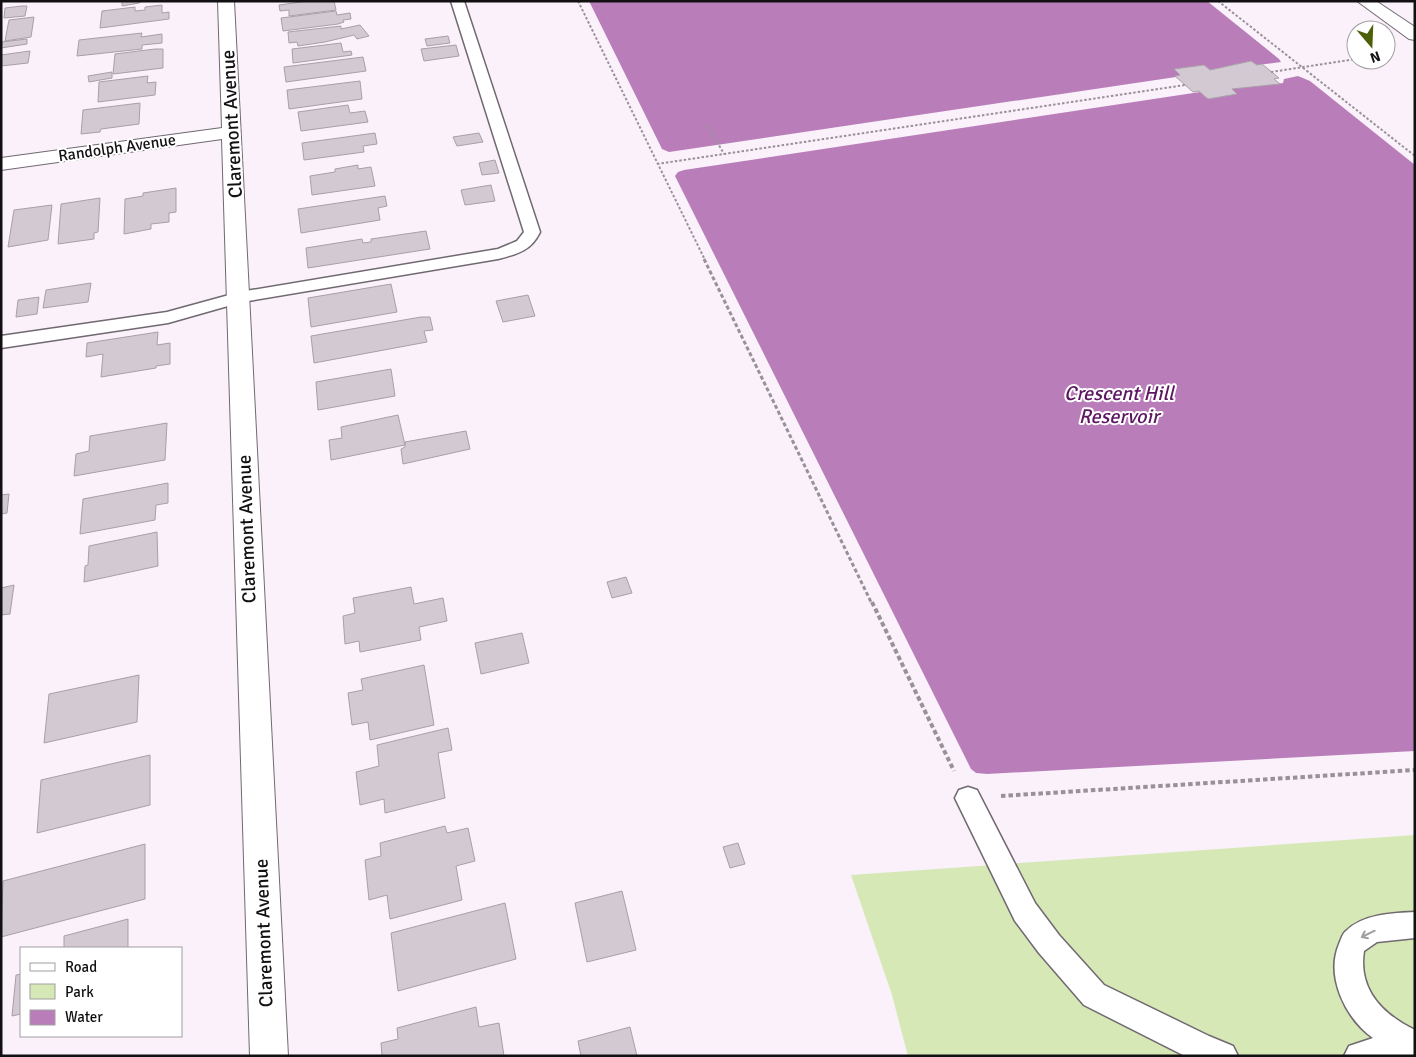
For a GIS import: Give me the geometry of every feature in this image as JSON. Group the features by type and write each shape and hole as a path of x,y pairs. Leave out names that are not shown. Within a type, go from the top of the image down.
{"street":[{"name":"Claremont Avenue","path":"226,1 240,297 244,457 269,1056"},
{"path":"1365,1 1415,35"},
{"name":"Randolph Avenue","path":"1,164 232,132"}],"lane":[{"path":"1,342 168,317 240,297 498,254 517,250 528,242 532,232 457,1"},
{"path":"968,798 1025,912 1049,944 1094,995 1202,1049 1223,1056"},
{"path":"1415,925 1388,926 1371,931 1355,940 1349,955 1349,982 1366,1014 1396,1037 1415,1045"},
{"path":"1359,1056 1415,1045"}],"path":[{"path":"578,1 968,798 1415,770"},
{"path":"1218,1 1415,156"},
{"path":"1271,72 1346,61"},
{"path":"657,164 1185,85"},
{"path":"708,126 724,154"}],"green space":[{"path":"1415,835 1415,1056 908,1056 892,995 851,875"}],"water":[{"path":"589,1 1207,1 1281,62 1257,65 1251,61 1210,70 1204,65 1175,69 1180,75 1176,77 669,152 662,149"},
{"name":"Crescent Hill Reservoir","path":"1298,76 1310,81 1415,165 1415,751 987,774 976,773 971,769 675,176 678,172 684,170 1200,92 1208,99 1237,94 1232,89 1283,83 1284,79"}],"building":[{"path":"122,1 142,1 122,6"},
{"path":"308,1 334,1 336,10 289,16 289,10 280,11 279,5"},
{"path":"162,5 162,13 169,12 169,19 100,28 102,11 135,7 135,11 145,10 145,7"},
{"path":"27,6 25,16 4,18 5,8"},
{"path":"336,11 337,15 350,13 351,19 343,20 344,22 338,24 283,31 281,18"},
{"path":"34,17 31,37 5,41 9,20"},
{"path":"360,25 369,36 357,39 354,35 298,46 297,42 289,43 288,32 341,26 341,29"},
{"path":"142,33 141,37 162,34 162,43 142,45 142,49 77,56 79,40"},
{"path":"448,36 450,43 427,46 425,39"},
{"path":"27,39 27,44 1,48 1,42"},
{"path":"341,43 343,52 351,51 352,55 293,63 292,49"},
{"path":"456,45 459,56 424,61 421,49"},
{"path":"163,49 163,68 113,74 115,54"},
{"path":"30,51 28,63 1,66 1,55"},
{"path":"363,57 366,71 286,82 284,67"},
{"path":"1251,61 1257,65 1262,64 1279,78 1274,79 1280,84 1232,89 1237,94 1208,99 1199,91 1193,92 1175,76 1180,75 1174,69 1204,65 1210,70"},
{"path":"112,72 112,78 89,82 88,76"},
{"path":"148,76 147,83 156,82 155,95 98,102 99,82"},
{"path":"360,81 362,99 289,109 287,90"},
{"path":"140,103 139,124 101,129 100,132 81,134 83,110"},
{"path":"348,105 350,113 365,111 368,122 301,131 298,112"},
{"path":"375,133 377,144 363,146 364,152 304,160 302,143"},
{"path":"479,133 483,142 457,146 453,137"},
{"path":"495,160 499,173 482,175 479,163"},
{"path":"358,165 358,169 371,167 375,186 312,195 310,176 335,172 335,169"},
{"path":"491,185 495,201 465,205 461,190"},
{"path":"176,188 176,212 169,213 169,222 151,224 151,229 124,234 125,199 143,196 143,193"},
{"path":"385,196 387,206 378,208 380,220 301,233 298,209"},
{"path":"100,198 98,232 94,233 94,239 58,244 61,204"},
{"path":"52,205 48,240 8,247 14,210"},
{"path":"426,231 430,249 308,268 306,248 362,239 363,243 371,242 371,239"},
{"path":"91,283 88,302 43,308 46,290"},
{"path":"391,284 397,312 311,327 308,298"},
{"path":"528,295 535,316 503,322 496,301"},
{"path":"39,297 37,314 16,317 18,300"},
{"path":"430,317 433,330 424,331 427,342 314,363 311,336"},
{"path":"158,332 157,345 170,343 170,364 101,377 103,354 86,357 87,343"},
{"path":"391,369 395,396 318,410 316,382"},
{"path":"398,415 405,445 331,460 329,440 342,438 341,427"},
{"path":"167,423 165,460 74,476 76,454 89,451 90,436"},
{"path":"466,431 470,449 403,464 401,449 405,447 405,442"},
{"path":"168,483 168,503 156,505 155,520 80,534 83,499"},
{"path":"9,494 7,513 1,514 1,495"},
{"path":"157,532 158,566 84,582 85,566 88,565 89,546"},
{"path":"626,577 632,593 612,598 607,582"},
{"path":"14,585 10,614 1,615 1,588"},
{"path":"411,587 414,604 443,598 447,621 419,627 421,640 360,652 359,641 345,644 343,616 355,613 353,598"},
{"path":"522,633 529,663 481,674 475,643"},
{"path":"424,665 434,725 370,740 368,722 352,725 348,693 363,690 361,679"},
{"path":"139,675 137,722 44,743 49,694"},
{"path":"448,728 452,750 438,753 445,798 385,813 384,799 360,805 356,772 379,766 377,745"},
{"path":"150,755 150,805 37,833 41,780"},
{"path":"445,826 447,833 468,828 475,861 456,866 462,900 390,919 387,895 369,900 365,860 381,856 380,843"},
{"path":"738,843 745,864 730,868 723,847"},
{"path":"145,844 145,899 1,937 3,881"},
{"path":"622,891 636,950 587,962 575,903"},
{"path":"505,903 516,959 398,991 391,933"},
{"path":"128,919 128,947 64,947 64,936"},
{"path":"20,974 20,1014 12,1016 16,975"},
{"path":"476,1007 479,1027 499,1023 504,1056 382,1056 381,1043 398,1039 397,1028"},
{"path":"630,1027 637,1056 581,1056 578,1041"}]}
